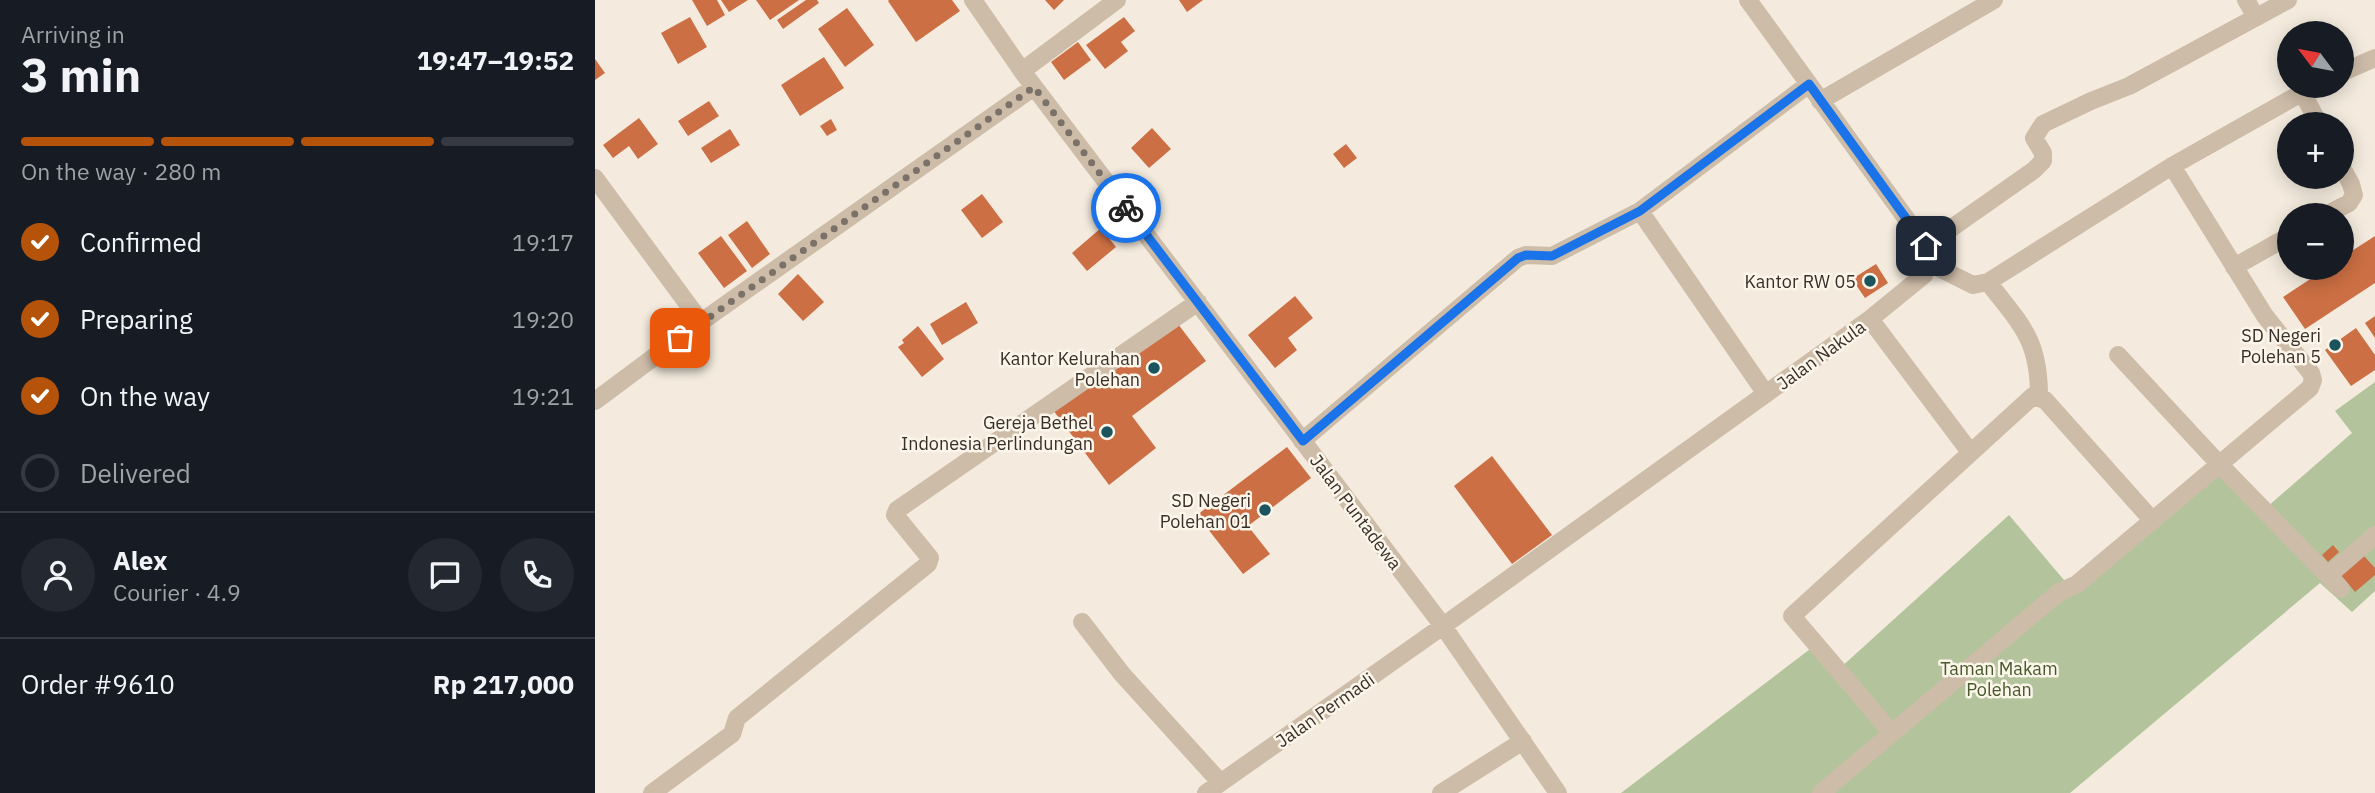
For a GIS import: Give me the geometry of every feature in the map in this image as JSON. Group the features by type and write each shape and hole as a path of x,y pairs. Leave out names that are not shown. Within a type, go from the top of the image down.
{"street":[{"name":"Jalan Puntadewa","path":"973,0 1034,87 1443,626 1558,793"},
{"path":"1022,71 1117,0"},
{"path":"1748,0 1927,254 1973,285 1988,282 2172,166 2292,98"},
{"path":"1820,101 1994,0"},
{"path":"2246,0 2256,17 2288,0"},
{"name":"Jalan Nakula","path":"1443,626 1870,319 1924,275 1927,254 2043,161 2043,153 2033,138 2043,124 2129,86 2256,17"},
{"path":"2354,67 2375,58"},
{"path":"1303,441 1518,258 1526,255 1552,256 1640,211 1809,84"},
{"path":"595,401 701,322 1034,87"},
{"path":"1821,793 2059,593 2077,584 2310,388 2313,380 2311,373 2265,316 2172,166"},
{"path":"595,178 701,322"},
{"path":"1640,211 1766,394"},
{"path":"2234,267 2277,243"},
{"path":"1988,282 2026,331 2036,352 2039,396"},
{"path":"652,793 732,734 737,718 928,564 930,558 895,515 897,510 1198,302"},
{"path":"1870,319 1970,452"},
{"path":"2118,355 2220,465 2335,582 2375,535"},
{"path":"1892,733 1793,616 2033,396 2045,400 2152,520"},
{"path":"1081,622 1213,788"},
{"name":"Jalan Permadi","path":"1213,788 1443,626"},
{"path":"1441,793 1523,741"}],"green space":[{"name":"Taman Makam Polehan","path":"2375,382 2375,591 2352,612 2320,583 2070,793 1621,793 1814,646 1839,669 2009,515 2075,593 2219,476 2260,513 2352,433 2335,411"}],"building":[{"path":"692,0 717,0 725,15 707,26"},
{"path":"721,0 748,0 729,12"},
{"path":"756,0 799,0 770,20"},
{"path":"806,0 817,0 819,3 783,29 777,20"},
{"path":"889,0 952,0 960,11 916,42"},
{"path":"1045,0 1064,0 1054,10"},
{"path":"1179,0 1203,0 1187,12"},
{"path":"847,8 874,45 845,67 818,29"},
{"path":"690,17 707,47 678,64 661,33"},
{"path":"1124,17 1135,31 1121,42 1128,51 1105,69 1086,45"},
{"path":"1078,42 1091,60 1064,80 1051,62"},
{"path":"824,57 844,88 800,116 781,85"},
{"path":"595,59 605,73 595,80"},
{"path":"709,101 719,116 688,136 678,121"},
{"path":"639,118 658,144 638,159 629,146 613,158 603,145"},
{"path":"831,119 837,130 827,136 820,126"},
{"path":"1152,128 1171,149 1149,168 1131,148"},
{"path":"730,129 740,145 711,163 701,148"},
{"path":"1346,144 1357,158 1344,168 1333,154"},
{"path":"982,194 1003,222 982,238 961,210"},
{"path":"747,221 770,254 752,268 728,235"},
{"path":"1101,228 1116,247 1087,271 1072,253"},
{"path":"721,236 747,271 724,288 698,253"},
{"path":"2375,236 2375,283 2305,329 2283,297 2309,280 2354,280 2354,250"},
{"name":"Kantor RW 05","path":"1876,264 1888,283 1865,298 1852,279"},
{"path":"798,274 824,302 803,321 778,294"},
{"path":"1295,296 1313,318 1288,338 1297,350 1275,368 1248,335"},
{"path":"966,302 978,323 942,345 930,324"},
{"path":"2375,316 2375,338 2365,323"},
{"path":"1175,320 1206,361 1132,416 1156,448 1109,485 1053,410"},
{"path":"918,326 944,359 922,377 898,347"},
{"path":"2356,328 2375,355 2375,370 2351,386 2325,350"},
{"name":"SD Negeri Polehan 01","path":"1287,447 1311,478 1248,526 1270,554 1243,574 1197,515"},
{"path":"1492,456 1552,535 1512,564 1454,486"},
{"path":"2333,545 2339,552 2328,562 2322,555"},
{"path":"2364,556 2375,568 2375,575 2355,592 2341,575"}],"way so far":[{"path":"680,338 1034,87 1126,208"}],"place":[{"name":"Kantor RW 05","path":"1870,281"},
{"name":"SD Negeri Polehan 5","path":"2335,345"},
{"name":"Kantor Kelurahan Polehan","path":"1154,368"},
{"name":"Gereja Bethel Indonesia Perlindungan","path":"1107,432"},
{"name":"SD Negeri Polehan 01","path":"1265,510"}],"route":[{"path":"1126,208 1303,441 1522,255 1546,258 1552,256 1640,211 1809,84 1926,246"}]}
